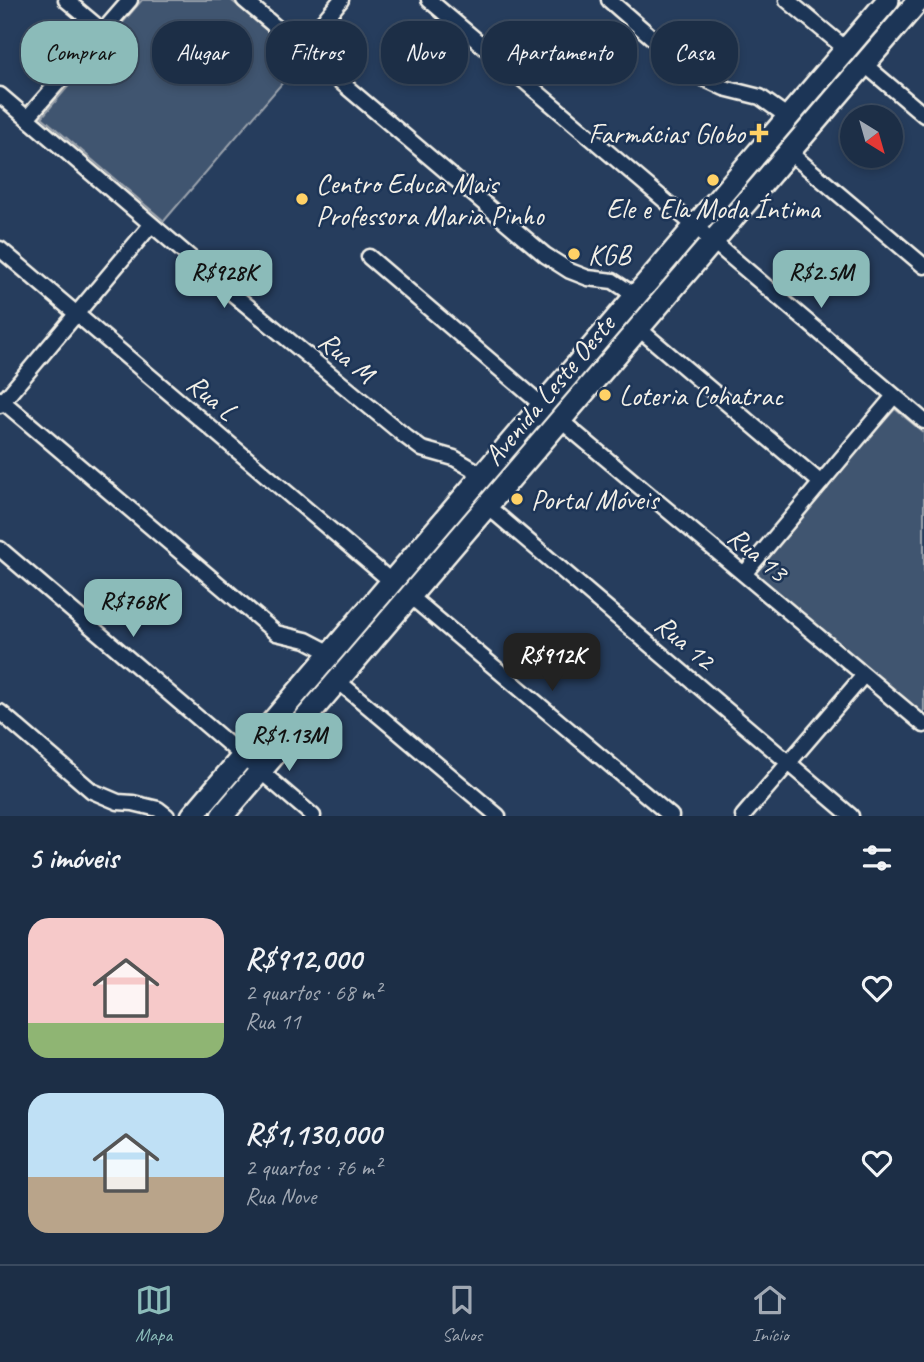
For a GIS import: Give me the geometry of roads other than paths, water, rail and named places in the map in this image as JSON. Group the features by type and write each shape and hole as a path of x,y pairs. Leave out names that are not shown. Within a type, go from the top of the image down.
{"main road":[{"name":"Avenida Leste Oeste","path":"192,816 888,0"},
{"name":"Avenida Leste Oeste","path":"222,816 919,0"}],"street":[{"path":"66,0 91,21"},
{"path":"112,21 130,0"},
{"path":"244,0 270,21"},
{"path":"324,21 341,0"},
{"path":"429,0 924,421"},
{"path":"609,0 694,74 724,88 761,97 789,117"},
{"path":"787,0 846,49"},
{"path":"864,64 924,115"},
{"path":"27,118 57,84"},
{"path":"346,84 556,263 588,278 613,281 636,296"},
{"name":"Rua M","path":"0,95 406,437 422,449 454,458 483,475"},
{"path":"789,152 924,266"},
{"path":"152,225 1,402 276,633 306,640 331,653"},
{"name":"Rua L","path":"0,249 391,582"},
{"path":"369,257 542,405"},
{"path":"638,328 821,483"},
{"path":"744,574 894,396"},
{"name":"Rua 13","path":"561,420 924,725"},
{"name":"Rua 12","path":"487,506 851,816"},
{"path":"0,549 313,816"},
{"path":"410,596 671,816"},
{"path":"743,816 864,675"},
{"path":"338,681 498,816"},
{"path":"0,712 92,791 118,802 158,809 167,816"}],"place":[{"name":"Farmácias Globo","path":"759,133"},
{"name":"Ele e Ela Moda Íntima","path":"713,180"},
{"name":"Centro Educa Mais Professora Maria Pinho","path":"302,199"},
{"name":"KGB","path":"574,254"},
{"name":"Loteria Cohatrac","path":"605,395"},
{"name":"Portal Móveis","path":"517,499"}]}
